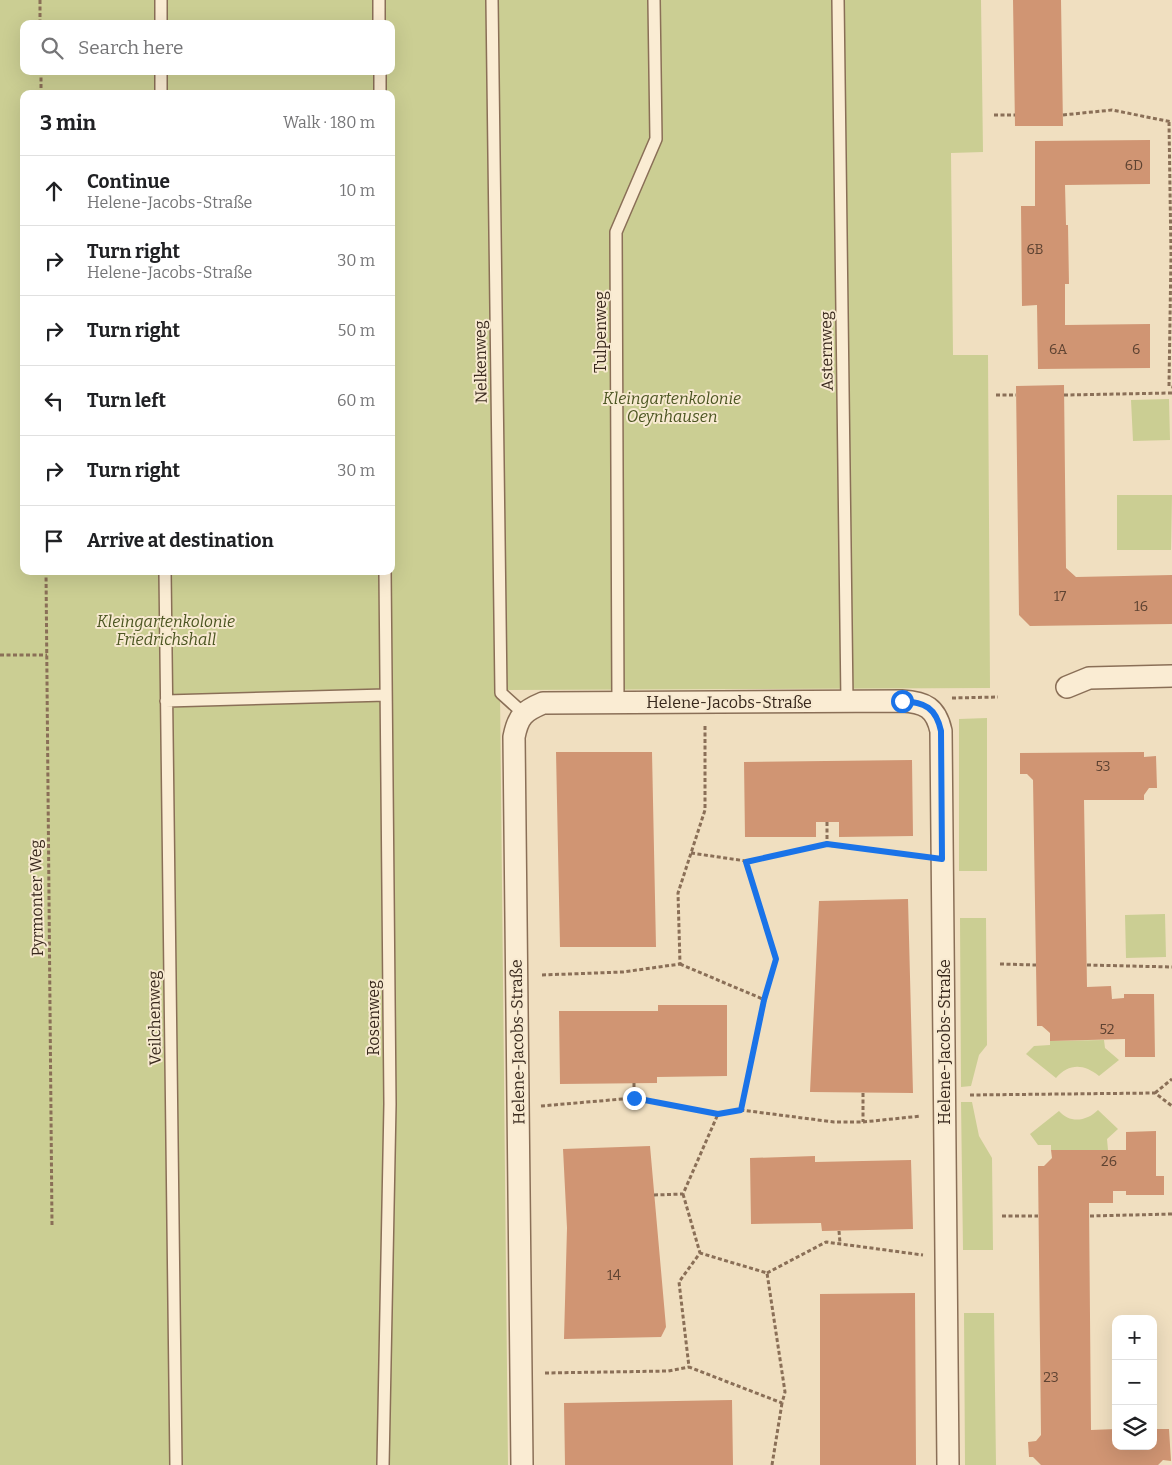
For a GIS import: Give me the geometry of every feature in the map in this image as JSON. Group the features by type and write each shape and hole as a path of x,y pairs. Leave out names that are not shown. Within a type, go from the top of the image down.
{"street":[{"path":"1067,687 1089,678 1172,676"},
{"name":"Helene-Jacobs-Straße","path":"522,1465 514,737 516,725 523,713 543,703 704,702 914,702 932,710 938,720 941,731 948,1465"}],"lane":[{"path":"161,0 161,20"},
{"path":"379,0 379,20"},
{"name":"Nelkenweg","path":"492,0 501,693 523,713"},
{"name":"Tulpenweg","path":"618,703 616,232 656,139 654,0"},
{"name":"Asternweg","path":"838,0 847,702"},
{"path":"161,75 161,90"},
{"path":"380,75 380,90"},
{"name":"Veilchenweg","path":"165,575 176,1465"},
{"name":"Rosenweg","path":"383,1465 390,1104 385,575"},
{"path":"166,701 386,695"}],"path":[{"path":"40,0 40,20"},
{"path":"41,75 41,90"},
{"path":"1063,115 1112,110 1141,114 1171,122 1170,386 1172,387"},
{"path":"994,115 1015,115"},
{"path":"1064,395 1172,393"},
{"path":"996,395 1016,396"},
{"name":"Pyrmonter Weg","path":"46,575 52,1225"},
{"path":"0,656 47,655"},
{"path":"932,710 953,698 998,697"},
{"path":"680,964 678,893 705,810 704,702"},
{"path":"827,822 827,844"},
{"path":"691,853 746,862 827,844 942,859"},
{"path":"741,1110 764,1000 776,959 746,862"},
{"path":"516,976 623,972 680,964 764,1000"},
{"path":"1000,964 1036,965"},
{"path":"1087,965 1172,966"},
{"path":"1156,1093 1172,1078"},
{"path":"634,1083 634,1098"},
{"path":"863,1093 863,1122"},
{"path":"980,1095 1156,1093 1172,1106"},
{"path":"518,1108 634,1098 718,1114 741,1110 834,1122 863,1122 944,1114"},
{"path":"700,1253 683,1194 718,1114"},
{"path":"654,1195 683,1194"},
{"path":"1090,1216 1172,1214"},
{"path":"1002,1216 1038,1216"},
{"path":"840,1231 840,1243"},
{"path":"700,1253 767,1274 826,1242 946,1259"},
{"path":"689,1367 679,1282 700,1253"},
{"path":"767,1274 785,1392 772,1465"},
{"path":"520,1373 668,1371 689,1367 782,1404"}],"green space":[{"path":"0,0 981,0 983,152 951,153 953,355 988,355 990,688 500,690 508,1465 0,1465"},
{"path":"1169,399 1170,440 1133,441 1131,400"},
{"path":"1117,495 1172,495 1171,550 1117,550"},
{"path":"987,718 987,871 959,871 959,719"},
{"path":"1165,914 1166,957 1126,958 1125,915"},
{"path":"960,918 986,918 987,1045 979,1055 971,1086 961,1087"},
{"path":"1104,1040 1105,1048 1119,1060 1099,1076 1088,1069 1077,1067 1066,1070 1056,1078 1026,1054 1034,1046 1050,1045 1050,1041"},
{"path":"961,1102 972,1102 979,1136 992,1158 993,1250 963,1250"},
{"path":"1098,1110 1118,1129 1107,1139 1108,1150 1051,1150 1051,1145 1038,1145 1030,1134 1059,1111 1068,1118 1078,1120 1089,1117"},
{"path":"964,1313 994,1313 996,1465 965,1465"}],"building":[{"path":"1013,0 1061,0 1063,126 1015,126"},
{"path":"1150,140 1150,184 1065,185 1069,284 1065,284 1065,325 1150,324 1150,368 1038,369 1037,305 1022,306 1021,206 1035,206 1035,141"},
{"path":"1064,385 1066,568 1076,577 1172,575 1172,624 1030,626 1019,615 1016,386"},
{"path":"556,752 652,752 656,947 560,947"},
{"path":"1144,752 1144,757 1156,756 1157,788 1149,788 1144,795 1144,800 1084,800 1087,987 1111,986 1112,999 1124,998 1124,994 1154,994 1155,1057 1125,1057 1125,1039 1050,1041 1050,1033 1042,1026 1037,1026 1033,780 1027,774 1020,774 1020,753"},
{"path":"912,760 913,836 839,837 839,822 816,822 816,837 745,837 744,762"},
{"path":"908,899 913,1093 810,1092 819,901"},
{"path":"658,1005 727,1005 727,1076 657,1077 657,1083 560,1084 559,1011 658,1011"},
{"path":"1156,1131 1156,1176 1164,1176 1164,1195 1126,1195 1126,1191 1113,1191 1113,1203 1089,1203 1091,1430 1112,1429 1112,1450 1157,1450 1157,1429 1169,1429 1171,1461 1163,1460 1158,1465 1041,1465 1033,1457 1029,1457 1028,1442 1036,1441 1041,1435 1038,1166 1044,1166 1052,1158 1051,1150 1126,1150 1126,1132"},
{"path":"650,1146 666,1327 661,1337 564,1339 567,1228 563,1149"},
{"path":"815,1156 815,1162 911,1160 913,1229 822,1231 821,1223 751,1224 750,1158"},
{"path":"915,1293 916,1465 820,1465 820,1294"},
{"path":"732,1400 733,1465 565,1465 564,1403"}],"route":[{"path":"634,1098 718,1114 741,1110 764,1000 776,959 746,862 827,844 942,859 941,731 938,720 932,710 922,704 902,701"}],"park label":[{"name":"Kleingartenkolonie Oeynhausen","path":"672,407"},
{"name":"Kleingartenkolonie Friedrichshall","path":"166,630"}]}
